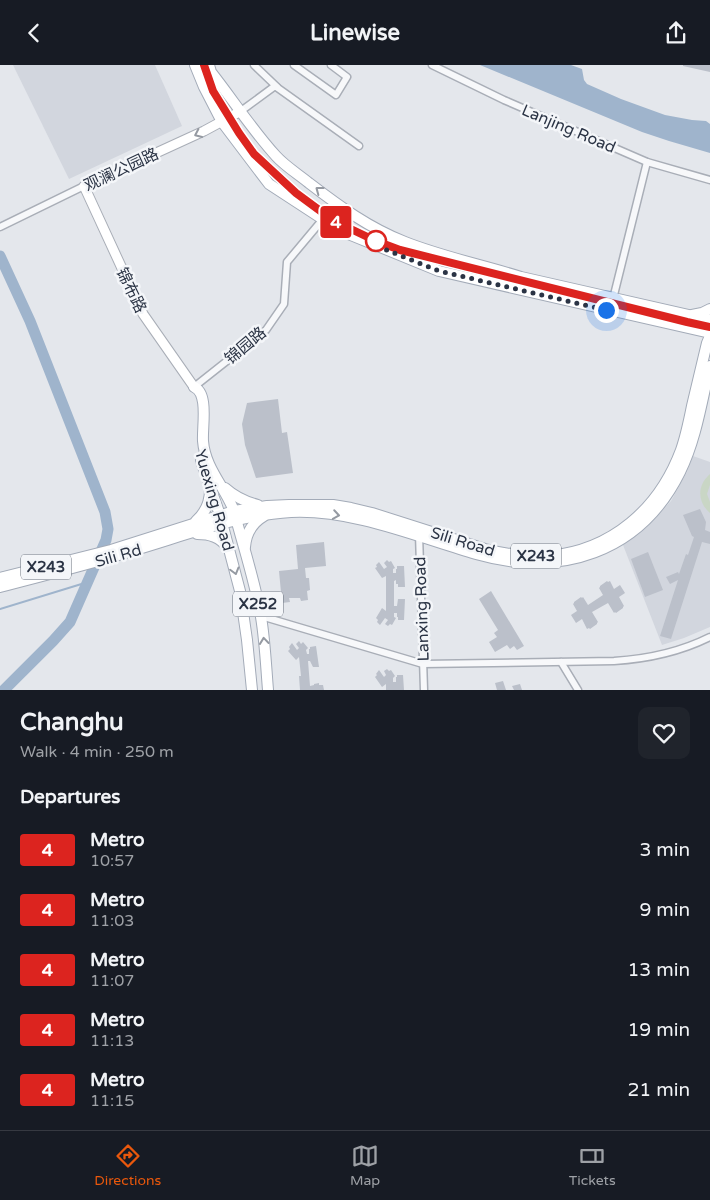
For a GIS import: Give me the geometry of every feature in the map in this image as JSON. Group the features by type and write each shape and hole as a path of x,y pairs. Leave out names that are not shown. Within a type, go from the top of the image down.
{"main road":[{"path":"195,65 222,122 269,184 341,231 439,271 710,334"},
{"path":"209,65 211,72 278,158 343,209 382,232 424,249 521,277 710,321"},
{"name":"观澜公园路","path":"84,186 222,122 241,111"},
{"name":"锦布路","path":"84,186 143,314 194,387"},
{"path":"688,316 710,309"},
{"path":"687,328 695,333 701,342 704,355"},
{"name":"Sili Road","path":"235,516 289,505 333,505 372,513 419,533 502,553 548,556 597,544 613,536 639,516 667,481 686,434 710,334"},
{"name":"X243","path":"419,533 492,558 521,563 563,561 579,558 604,549 633,532 644,523 674,484 688,452 710,366"},
{"name":"Yuexing Road","path":"194,387 199,404 199,455 221,520 240,591 248,640 252,690"},
{"name":"Yuexing Road","path":"194,387 199,390 203,401 203,442 207,461 229,500 255,587 261,616 268,690"},
{"path":"208,482 210,490 208,505 189,529 211,535 225,544 230,551"},
{"path":"220,483 242,500 267,511 250,529 247,536 245,553"},
{"name":"Sili Rd","path":"0,587 235,516"},
{"name":"Sili Rd","path":"0,578 89,560"}],"street":[{"path":"254,65 278,87 359,146"},
{"path":"294,65 336,95 347,77 331,65"},
{"name":"Lanjing Road","path":"432,65 647,162 710,180"},
{"path":"241,111 275,86 278,87"},
{"path":"613,299 647,162"},
{"name":"观澜公园路","path":"0,227 84,186"},
{"name":"锦园路","path":"194,387 266,330 284,304 287,262 323,219"},
{"name":"Lanxing Road","path":"419,533 424,690"},
{"path":"261,616 423,664 637,659 682,649 710,637"},
{"path":"561,662 578,690"}],"shaded area":[{"path":"13,65 155,65 182,126 69,179"},
{"path":"693,456 710,462 710,627 662,645 623,545 649,525 671,501 687,472"}],"green space":[{"path":"710,474 710,485 707,494 710,502 710,513 703,504 700,493 703,483"}],"water":[{"path":"480,65 571,65 582,69 584,80 587,84 621,99 665,115 706,121 710,124 710,153 642,132"}],"building":[{"path":"710,65 710,72 683,66"},
{"path":"278,399 282,433 287,432 293,473 256,478 245,445 242,424 247,403"},
{"path":"700,509 706,522 705,530 710,532 710,544 702,542 671,639 660,636 678,580 670,584 666,577 678,572 679,574 694,537 683,515"},
{"path":"324,542 326,566 305,568 306,578 309,578 310,590 307,591 308,600 301,601 300,598 289,598 290,602 282,603 279,571 298,569 296,545"},
{"path":"648,552 663,590 645,597 631,559"},
{"path":"387,560 391,561 395,568 393,573 396,573 397,566 404,566 405,587 398,587 396,580 394,581 394,606 397,606 398,599 405,599 404,620 398,620 397,613 394,613 396,618 392,625 388,626 385,624 388,620 385,618 380,625 376,618 382,608 386,611 386,576 382,578 375,568 379,562 384,569 387,567 384,563"},
{"path":"607,581 610,581 614,589 620,585 625,593 619,597 624,606 623,608 614,613 608,603 592,612 598,622 590,629 587,629 582,619 576,623 571,615 577,611 573,604 574,602 583,597 588,605 603,595 599,588"},
{"path":"491,591 524,646 517,650 514,646 510,649 507,645 495,652 489,642 497,637 494,633 498,630 479,599"},
{"path":"299,641 301,644 303,642 308,648 306,650 307,654 309,654 310,647 316,646 319,667 313,667 310,661 308,661 310,686 319,683 319,685 323,685 324,690 300,690 299,657 296,660 288,651 292,643 297,650 299,648 296,644"},
{"path":"387,669 391,670 395,676 393,682 396,682 397,675 403,675 404,690 386,690 386,684 382,687 375,677 379,670 384,677 386,675 384,671"},
{"path":"503,681 506,690 497,690 495,683"},
{"path":"520,684 522,690 514,690 512,686"}],"waterway":[{"path":"0,256 30,321 105,512 108,529 106,540 70,622 4,690"},
{"path":"0,609 88,582"}],"metro line":[{"name":"4","path":"204,65 213,91 254,154 296,193 334,221 400,250 710,327"}],"route":[{"path":"376,241 374,245 439,271 606,310"}]}
